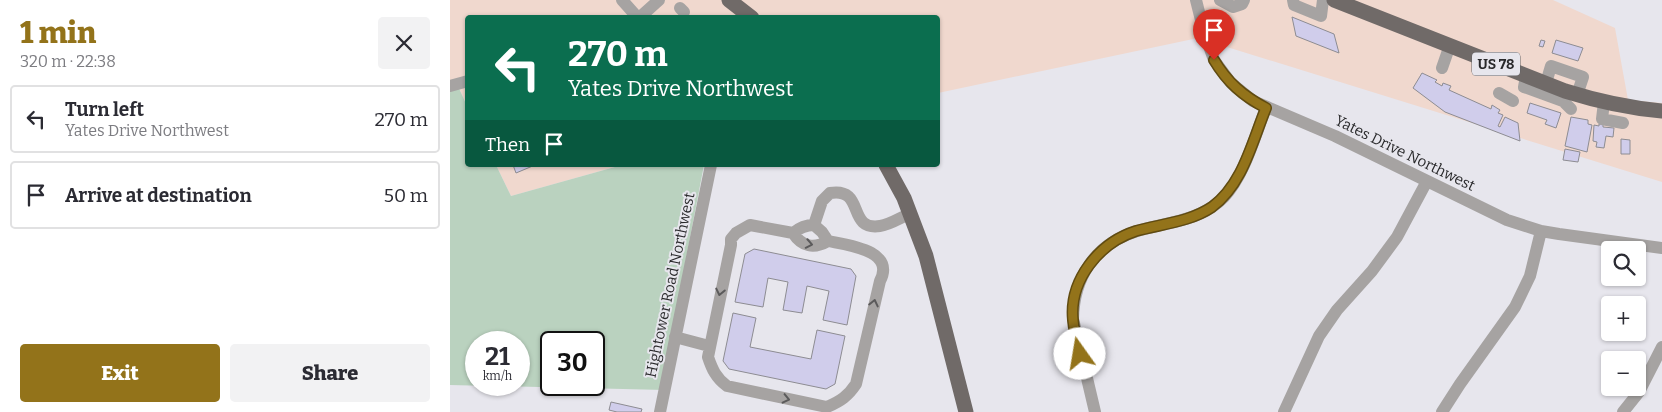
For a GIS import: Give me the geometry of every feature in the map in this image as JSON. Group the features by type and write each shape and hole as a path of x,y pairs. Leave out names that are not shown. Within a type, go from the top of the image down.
{"main road":[{"path":"729,0 748,15"},
{"name":"US 78","path":"1334,0 1577,95 1628,108 1662,111"},
{"path":"887,167 904,198 928,264 966,412"}],"street":[{"path":"622,0 632,15"},
{"path":"635,15 659,0"},
{"name":"Yates Drive Northwest","path":"1196,0 1209,48 1221,72 1241,93 1266,108 1335,136 1507,220 1541,231 1662,248"},
{"path":"1220,0 1233,6 1242,4 1244,0"},
{"path":"1294,0 1294,5 1321,16 1323,0"},
{"path":"1442,68 1450,45"},
{"path":"1526,76 1524,87 1563,102 1571,109"},
{"path":"450,86 465,81"},
{"path":"1499,93 1513,100"},
{"path":"1604,102 1602,119 1623,123"},
{"path":"1095,412 1072,320 1073,304 1082,276 1100,252 1124,236 1198,215 1224,197 1234,185 1240,173 1266,108"},
{"name":"Hightower Road Northwest","path":"660,412 711,167"},
{"path":"1284,412 1319,336 1337,310 1372,271 1393,242 1427,181"},
{"path":"814,225 822,201 830,193 836,192 845,193 851,198 860,221 870,227 881,226 909,214"},
{"path":"793,233 797,229 814,225 828,241"},
{"path":"750,226 793,233 800,242 808,246 819,245 828,241 866,250 876,255 882,265 883,274 856,384 842,401 828,407 727,386 720,381 714,372 708,356 731,239 744,227 750,226"},
{"path":"1442,412 1515,307 1530,276 1541,231"},
{"path":"676,337 709,346"},
{"path":"1623,412 1639,392 1662,347"}],"shaded area":[{"path":"450,0 1553,0 1615,28 1628,100 1662,103 1662,182 1198,38 940,93 940,15 465,15 465,102 457,84 450,86"},
{"path":"497,167 615,167 511,196"}],"green space":[{"path":"457,84 465,102 465,167 497,167 511,196 615,167 704,167 687,253 665,390 605,389 605,331 540,331 540,387 530,387 530,331 465,331 465,385 450,385 450,86"}],"building":[{"path":"1292,17 1334,34 1339,53 1296,36"},
{"path":"1541,40 1545,41 1543,47 1539,46"},
{"path":"1556,40 1583,48 1578,61 1552,53"},
{"path":"1422,73 1437,80 1435,82 1442,86 1443,83 1451,86 1449,90 1491,109 1492,105 1500,110 1498,113 1503,115 1498,126 1500,127 1505,117 1518,123 1520,141 1445,112 1413,88"},
{"path":"1530,103 1561,113 1556,128 1545,124 1547,120 1527,113"},
{"path":"1571,117 1588,120 1588,124 1592,125 1587,152 1565,146"},
{"path":"1599,124 1603,124 1603,127 1614,128 1613,137 1606,136 1604,148 1596,147 1597,142 1593,141 1594,125 1599,126"},
{"path":"1621,139 1630,140 1630,154 1621,154"},
{"path":"1565,149 1580,152 1578,162 1563,160"},
{"path":"514,167 530,167 516,173"},
{"path":"754,249 851,269 856,276 847,325 823,320 829,291 807,286 802,313 783,310 788,282 768,278 763,307 735,302 745,254"},
{"path":"733,313 756,318 750,347 811,359 817,330 845,336 835,384 826,389 729,369 723,361"},
{"path":"611,402 642,409 641,412 617,412 609,410"}],"route":[{"path":"1080,354 1072,320 1073,304 1076,289 1082,276 1100,252 1124,236 1137,231 1198,215 1224,197 1234,185 1240,173 1266,108 1253,102 1241,93 1221,72 1214,60"}]}
